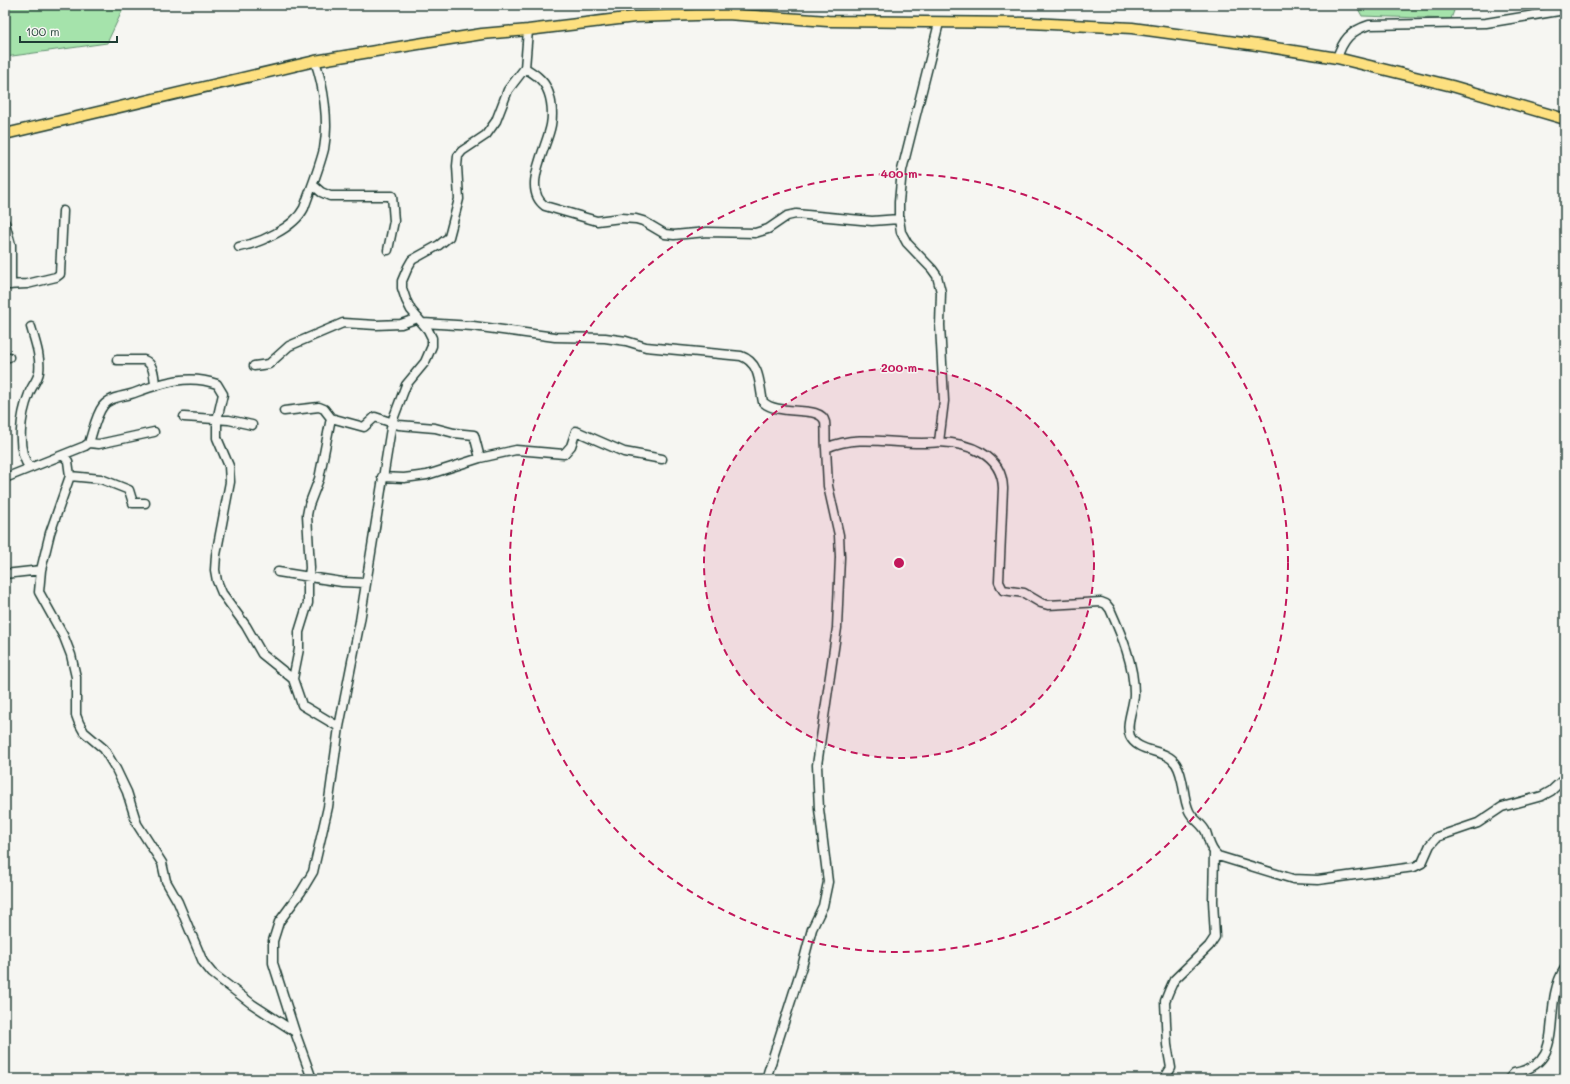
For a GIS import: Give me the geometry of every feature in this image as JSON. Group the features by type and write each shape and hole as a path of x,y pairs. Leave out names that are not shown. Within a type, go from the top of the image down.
{"main road":[{"path":"5,134 315,61 482,34 635,17 727,14 828,21 1030,23 1132,28 1337,58 1452,86 1565,119"}],"street":[{"path":"1337,58 1340,48 1349,35 1358,28 1369,25 1486,23 1565,10"},
{"path":"939,23 902,170 899,219 901,232 907,243 937,276 941,292 940,325 944,401 939,442"},
{"path":"312,1079 295,1032 274,963 273,940 280,922 313,872 328,807 339,727 360,621 392,422 406,385 430,354 432,338 406,300 402,288 404,275 412,260 449,238 459,199 457,166 458,156 462,151 486,135 492,128 508,90 525,68 528,30"},
{"path":"239,247 261,241 294,222 301,214 313,185 324,148 325,133 322,89 315,61"},
{"path":"525,68 544,84 551,104 551,125 536,175 535,187 539,202 545,206 597,221 621,218 636,219 643,221 665,234 674,236 708,232 755,233 768,229 787,216 796,214 872,221 899,219"},
{"path":"313,185 321,192 330,196 392,196 394,221 388,250"},
{"path":"5,223 11,245 8,285 27,284 56,277 60,274 63,211"},
{"path":"254,366 269,364 289,346 343,323 376,325 401,324 420,321 473,326 556,337 605,338 626,341 646,347 741,356 752,362 756,368 763,402 767,406 788,411 818,413 822,416 825,422 828,486 839,536 840,557 837,628 818,765 819,809 828,882 823,906 812,929 803,963 766,1079"},
{"path":"30,468 25,461 22,448 23,413 29,393 40,371 38,351 31,327"},
{"path":"117,360 148,361 152,369 155,385"},
{"path":"89,443 102,407 106,402 155,385 180,379 217,384 223,394 217,420 219,445 230,472 228,492 216,554 215,570 217,581 222,593 246,626 262,654 293,679 302,705 339,727"},
{"path":"284,411 314,407 324,409 330,418 364,428 373,418 399,424 435,428 454,433 474,435 480,458"},
{"path":"184,417 229,420 252,425"},
{"path":"293,679 299,649 300,628 307,609 308,583 310,576 309,505 318,479 330,418"},
{"path":"382,477 404,478 427,475 480,458 516,450 564,454 571,446 576,431 624,452 662,459"},
{"path":"5,478 64,455 89,443 99,444 154,432"},
{"path":"826,448 845,441 859,439 913,443 957,443 973,447 996,465 1001,473 1003,488 999,582 1003,590 1024,593 1041,603 1048,605 1101,602 1106,604 1110,609 1127,650 1132,680 1134,694 1129,721 1129,734 1134,742 1165,755 1176,763 1182,780 1188,809 1191,816 1205,830 1214,853 1213,900 1215,937 1209,946 1174,980 1169,991 1166,1001 1167,1045 1171,1068 1164,1079"},
{"path":"64,455 68,461 70,476 50,533 41,570 39,592 64,637 71,655 76,677 75,697 79,723 84,732 104,749 116,770 127,792 137,824 162,862 166,881 178,902 204,962 212,973 252,1004 295,1032"},
{"path":"70,476 101,479 129,490 133,503 144,503"},
{"path":"5,574 41,570"},
{"path":"278,572 342,582 365,583"},
{"path":"1214,853 1225,858 1293,879 1318,880 1348,876 1368,871 1414,867 1422,863 1430,845 1437,837 1478,823 1502,807 1542,796 1551,791 1565,778"},
{"path":"1508,1079 1514,1073 1534,1069 1543,1065 1554,1054 1560,1027 1557,1004 1557,987 1559,978 1565,968"}],"green space":[{"path":"5,5 125,5 107,43 5,57"},
{"path":"1356,5 1456,5 1451,19 1362,16"}]}
